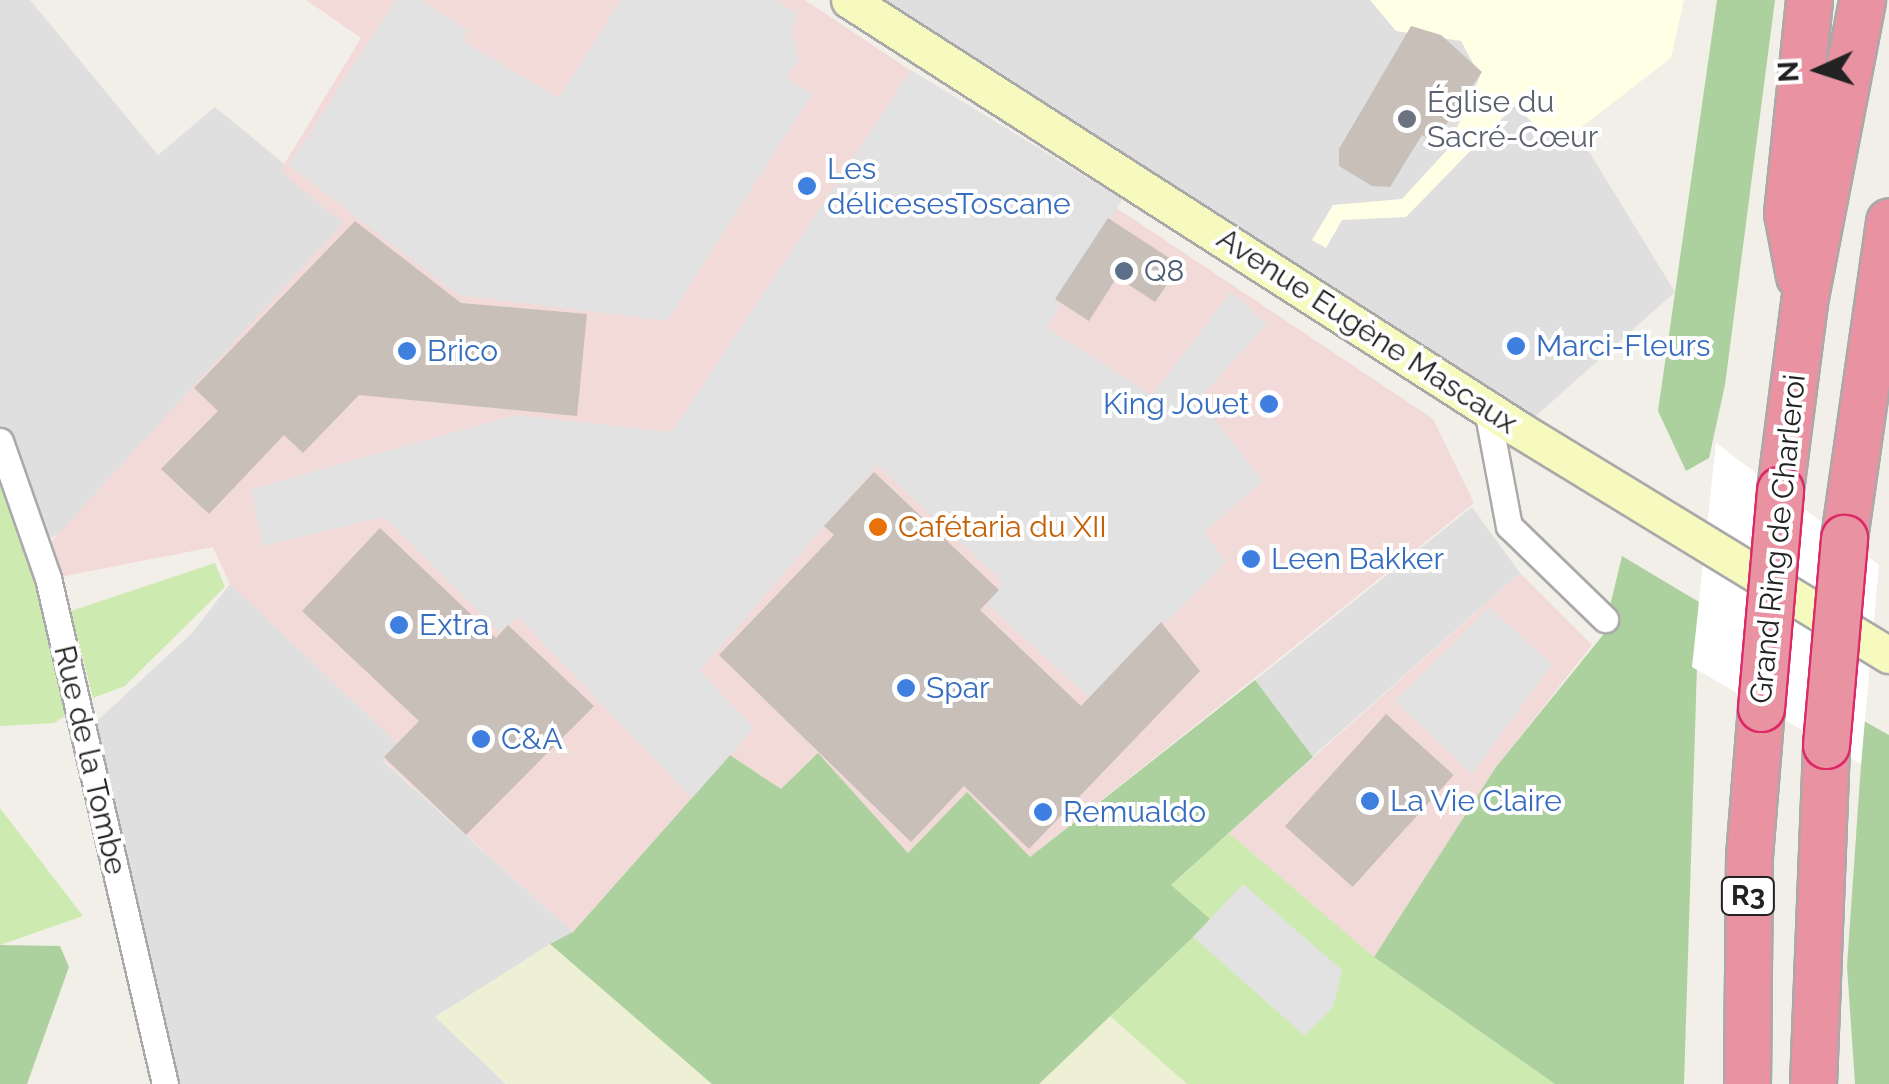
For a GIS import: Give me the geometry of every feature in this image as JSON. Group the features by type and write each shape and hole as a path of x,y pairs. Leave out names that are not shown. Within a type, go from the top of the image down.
{"highway":[{"path":"1804,302 1787,212 1809,0"},
{"name":"Grand Ring de Charleroi","path":"1747,1084 1749,856 1780,490 1804,302 1862,0"},
{"name":"R3","path":"1813,1084 1826,745 1844,538 1889,221"}],"main road":[{"name":"Avenue Eugène Mascaux","path":"849,0 1487,409 1889,654"}],"street":[{"path":"1487,409 1509,526 1605,619"},
{"name":"Rue de la Tombe","path":"0,441 48,578 165,1084"}],"shaded area":[{"path":"0,0 30,0 158,155 215,107 352,219 59,534 36,545 0,440"},
{"path":"306,0 805,0 1433,419 1474,503 1030,857 967,793 908,853 818,754 781,789 730,755 573,932 383,760 397,743 230,584 213,547 60,577 46,547 343,223 280,171 361,38"},
{"path":"396,0 420,0 468,30 463,41 559,98 621,0 775,0 798,14 791,29 799,59 786,78 812,94 667,321 458,295 289,165"},
{"path":"849,0 1496,0 1675,292 1520,430"},
{"path":"1370,0 1684,0 1671,58 1558,145 1514,106 1406,217 1342,220 1326,248 1312,240 1333,205 1402,199 1447,150 1480,76 1461,41 1396,31"},
{"path":"911,70 1122,199 1047,328 1152,395 1231,292 1267,324 1199,399 1263,481 1204,532 1226,562 1090,698 988,605 1002,581 877,465 700,671 754,728 692,798 518,617 499,632 384,517 263,546 251,489 515,415 672,432"},
{"path":"1472,507 1520,573 1302,766 1244,689"},
{"path":"1520,573 1592,645 1496,767 1374,957 1229,833"},
{"path":"230,584 398,743 383,761 573,932 436,1016 506,1084 165,1084 84,733 192,633"},
{"path":"1489,607 1552,664 1472,774 1395,701"},
{"path":"1243,884 1342,970 1333,1007 1305,1036 1193,937"},
{"path":"550,944 712,1084 506,1084 435,1017"},
{"path":"1110,1016 1187,1084 1039,1084"}],"green space":[{"path":"1717,0 1775,0 1725,385 1709,458 1686,471 1658,411"},
{"path":"0,441 78,708 54,723 0,726"},
{"path":"1622,556 1699,602 1684,1084 1555,1084 1374,957 1496,767 1603,635"},
{"path":"215,563 225,587 125,686 93,698 71,611"},
{"path":"1255,680 1313,757 1171,885 1211,920 1039,1084 712,1084 550,944 573,932 730,755 781,789 818,753 908,853 967,792 1030,857"},
{"path":"1864,721 1889,735 1889,1084 1855,1084 1847,966"},
{"path":"0,808 83,916 0,945"},
{"path":"1229,833 1374,957 1555,1084 1187,1084 1110,1016 1210,921 1170,886"},
{"path":"0,945 60,946 69,967 27,1084 0,1084"}],"pier":[{"path":"1716,443 1879,565 1861,764 1692,667"}],"building":[{"name":"Église du Sacré-Cœur","path":"1411,26 1441,35 1482,72 1434,142 1422,135 1390,187 1372,186 1339,166 1339,149"},
{"name":"Q8","path":"1108,218 1180,265 1155,302 1117,277 1089,321 1055,299"},
{"name":"Brico","path":"355,221 461,303 587,314 577,416 359,395 303,453 284,435 209,514 161,469 218,411 194,388"},
{"name":"Spar","path":"874,472 999,590 980,610 1081,706 1161,622 1200,671 1029,849 964,786 911,842 719,655 834,535 824,526"},
{"path":"380,528 496,638 508,625 594,706 466,835 384,757 419,721 302,611"},
{"name":"La Vie Claire","path":"1386,714 1454,775 1353,887 1285,826"}],"place":[{"name":"Église du Sacré-Cœur","path":"1407,119"},
{"name":"Les délicesesToscane","path":"807,186"},
{"name":"Q8","path":"1124,271"},
{"name":"Marci-Fleurs","path":"1516,346"},
{"name":"Brico","path":"407,351"},
{"name":"King Jouet","path":"1269,404"},
{"name":"Cafétaria du XII","path":"878,527"},
{"name":"Leen Bakker","path":"1251,559"},
{"name":"Extra","path":"399,625"},
{"name":"Spar","path":"906,688"},
{"name":"C&A","path":"481,739"},
{"name":"La Vie Claire","path":"1370,801"},
{"name":"Remualdo","path":"1043,812"}]}
